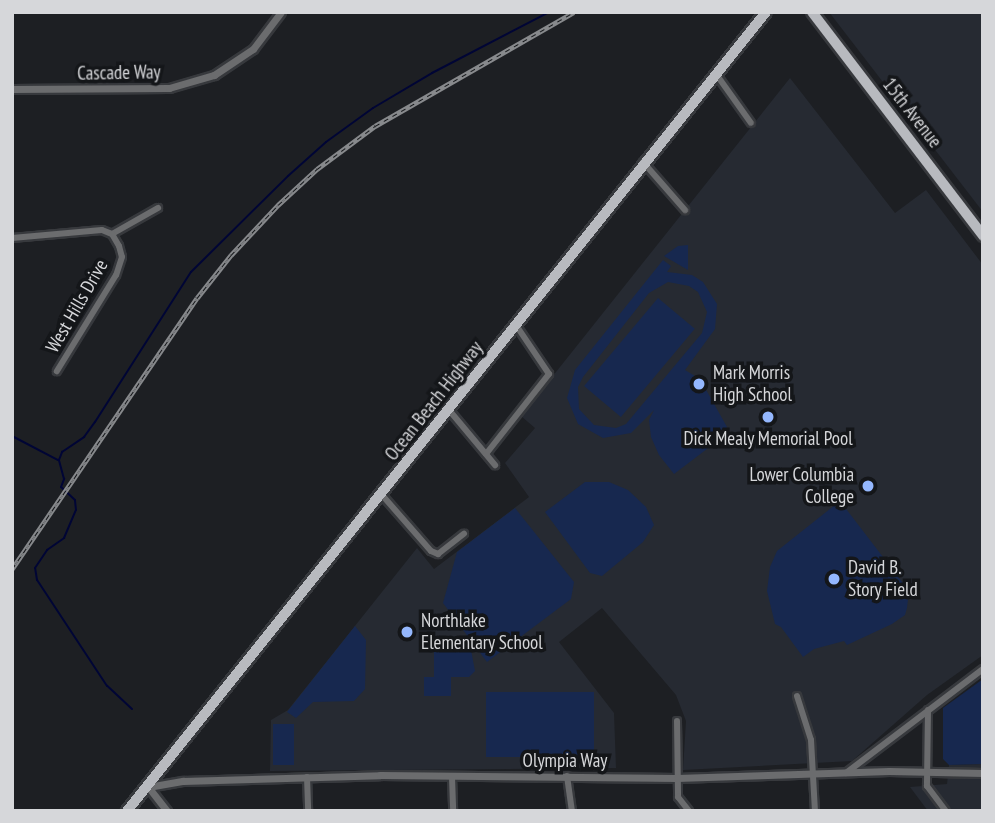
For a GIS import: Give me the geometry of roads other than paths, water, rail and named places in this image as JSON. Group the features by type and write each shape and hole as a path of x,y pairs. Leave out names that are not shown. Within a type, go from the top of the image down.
{"main road":[{"name":"Ocean Beach Highway","path":"127,811 382,495 643,162 766,12"},
{"name":"15th Avenue","path":"812,12 983,236"}],"street":[{"name":"Cascade Way","path":"12,89 169,88 215,75 253,49 281,12"},
{"path":"716,74 751,123"},
{"path":"643,162 685,210"},
{"path":"111,234 158,208"},
{"name":"West Hills Drive","path":"12,238 102,230 111,234 122,257 116,275 57,371"},
{"path":"486,454 547,380 547,369 516,326"},
{"path":"449,410 495,465"},
{"path":"382,495 431,551 438,554 464,534"},
{"path":"846,773 983,669"},
{"path":"797,696 811,740 812,810"},
{"path":"928,710 927,786 946,811"},
{"path":"677,721 678,797 689,811"},
{"name":"Olympia Way","path":"148,787 183,781 380,775 677,778 846,773 983,773"},
{"path":"568,776 572,811"},
{"path":"306,777 308,811"},
{"path":"452,777 453,811"},
{"path":"148,787 167,811"}],"waterway":[{"path":"132,709 107,686 37,580 35,568 47,550 64,538 76,510 75,500 61,487 64,479 59,460 62,452 84,437 95,422 191,272 288,176 326,142 373,108 432,73 549,12"},
{"path":"12,436 58,460"}],"railway":[{"path":"12,569 197,298 231,255 278,205 317,169 375,126 574,12"}],"place":[{"name":"Mark Morris High School","path":"699,384"},
{"name":"Dick Mealy Memorial Pool","path":"768,417"},
{"name":"Lower Columbia College","path":"868,486"},
{"name":"David B. Story Field","path":"834,579"},
{"name":"Northlake Elementary School","path":"407,632"}]}
